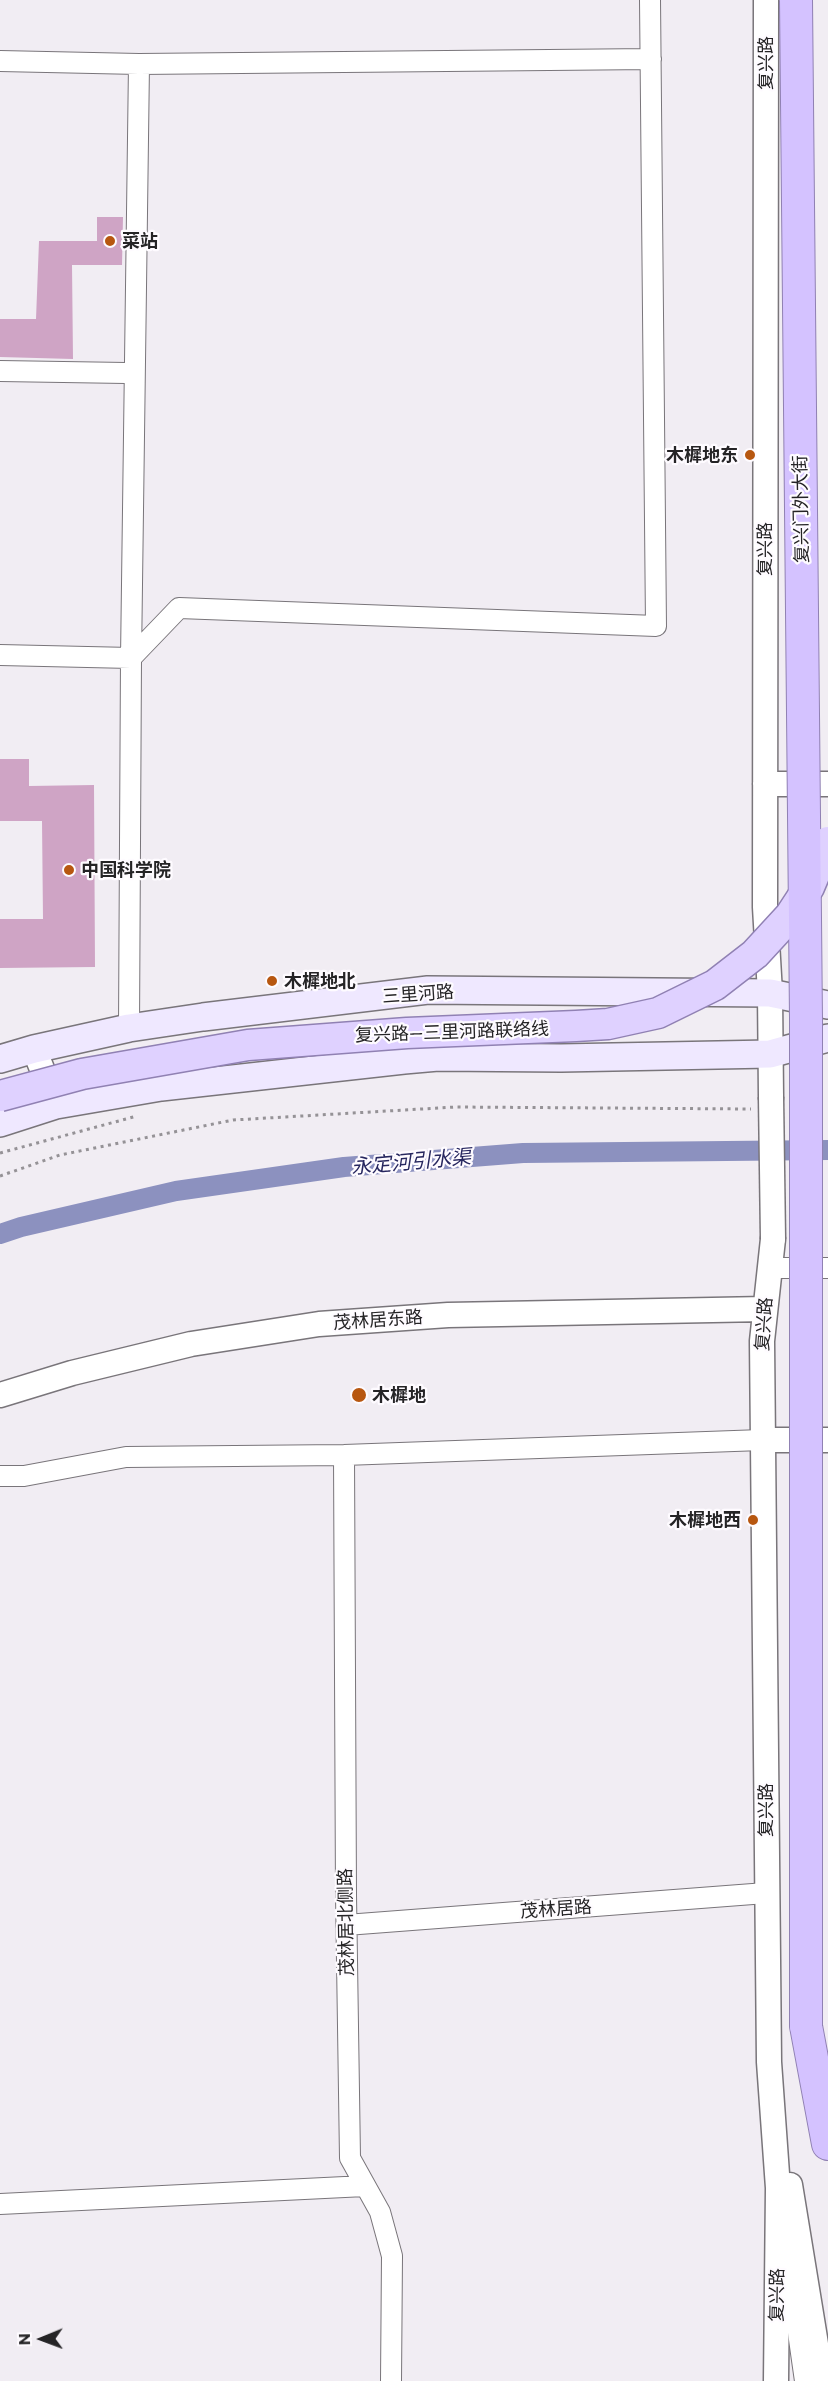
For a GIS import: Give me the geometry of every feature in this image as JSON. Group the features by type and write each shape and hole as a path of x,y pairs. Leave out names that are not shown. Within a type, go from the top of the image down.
{"highway":[{"name":"复兴门外大街","path":"796,0 821,1020"},
{"path":"821,1020 806,2026 828,2144"}],"main road":[{"name":"复兴路—三里河路联络线","path":"0,1096 82,1074 248,1045 406,1033 608,1024 658,1013 716,985 755,954 790,916 809,887 828,842"},
{"name":"三里河路","path":"0,1059 129,1028 428,990 770,993 821,1020"},
{"path":"428,990 447,1009 448,1036 438,1057"},
{"path":"0,1123 56,1105 161,1087 438,1057 561,1058 770,1054 821,1020"}],"street":[{"path":"0,655 131,657 179,608 656,626 650,0"},
{"name":"复兴路","path":"766,0 765,906 770,993 770,1054 765,1103 773,1239 762,1341 762,1440 769,2061 778,2188 776,2381"},
{"path":"0,61 139,64 651,59"},
{"path":"129,1028 131,657 139,64"},
{"path":"0,371 126,373"},
{"path":"765,784 828,784"},
{"path":"34,1049 56,1105"},
{"path":"770,1268 828,1268"},
{"name":"茂林居东路","path":"0,1395 72,1373 191,1344 318,1324 448,1315 765,1309"},
{"path":"0,1476 24,1476 126,1457 344,1455 762,1440 828,1440"},
{"name":"茂林居北侧路","path":"344,1455 346,1925 350,2158 380,2212 392,2256 391,2381"},
{"name":"茂林居路","path":"346,1925 766,1893"},
{"path":"769,2061 822,2381"},
{"path":"0,2204 365,2186"},
{"path":"778,2188 805,2381"}],"path":[{"path":"0,1176 60,1155 233,1120 456,1107 765,1103"},
{"path":"0,1153 143,1114"}],"building":[{"path":"97,217 123,217 122,265 72,265 73,359 0,357 0,319 36,319 39,241 97,241"},
{"name":"中国科学院","path":"0,759 29,759 29,786 94,785 95,967 0,968 0,919 43,919 42,821 0,821"}],"waterway":[{"name":"永定河引水渠","path":"0,1234 21,1227 176,1191 344,1167 523,1153 828,1150"}],"place":[{"name":"菜站","path":"110,241"},
{"name":"木樨地东","path":"750,455"},
{"name":"中国科学院","path":"69,870"},
{"name":"木樨地北","path":"272,981"},
{"name":"木樨地","path":"359,1395"},
{"name":"木樨地西","path":"753,1520"}]}
